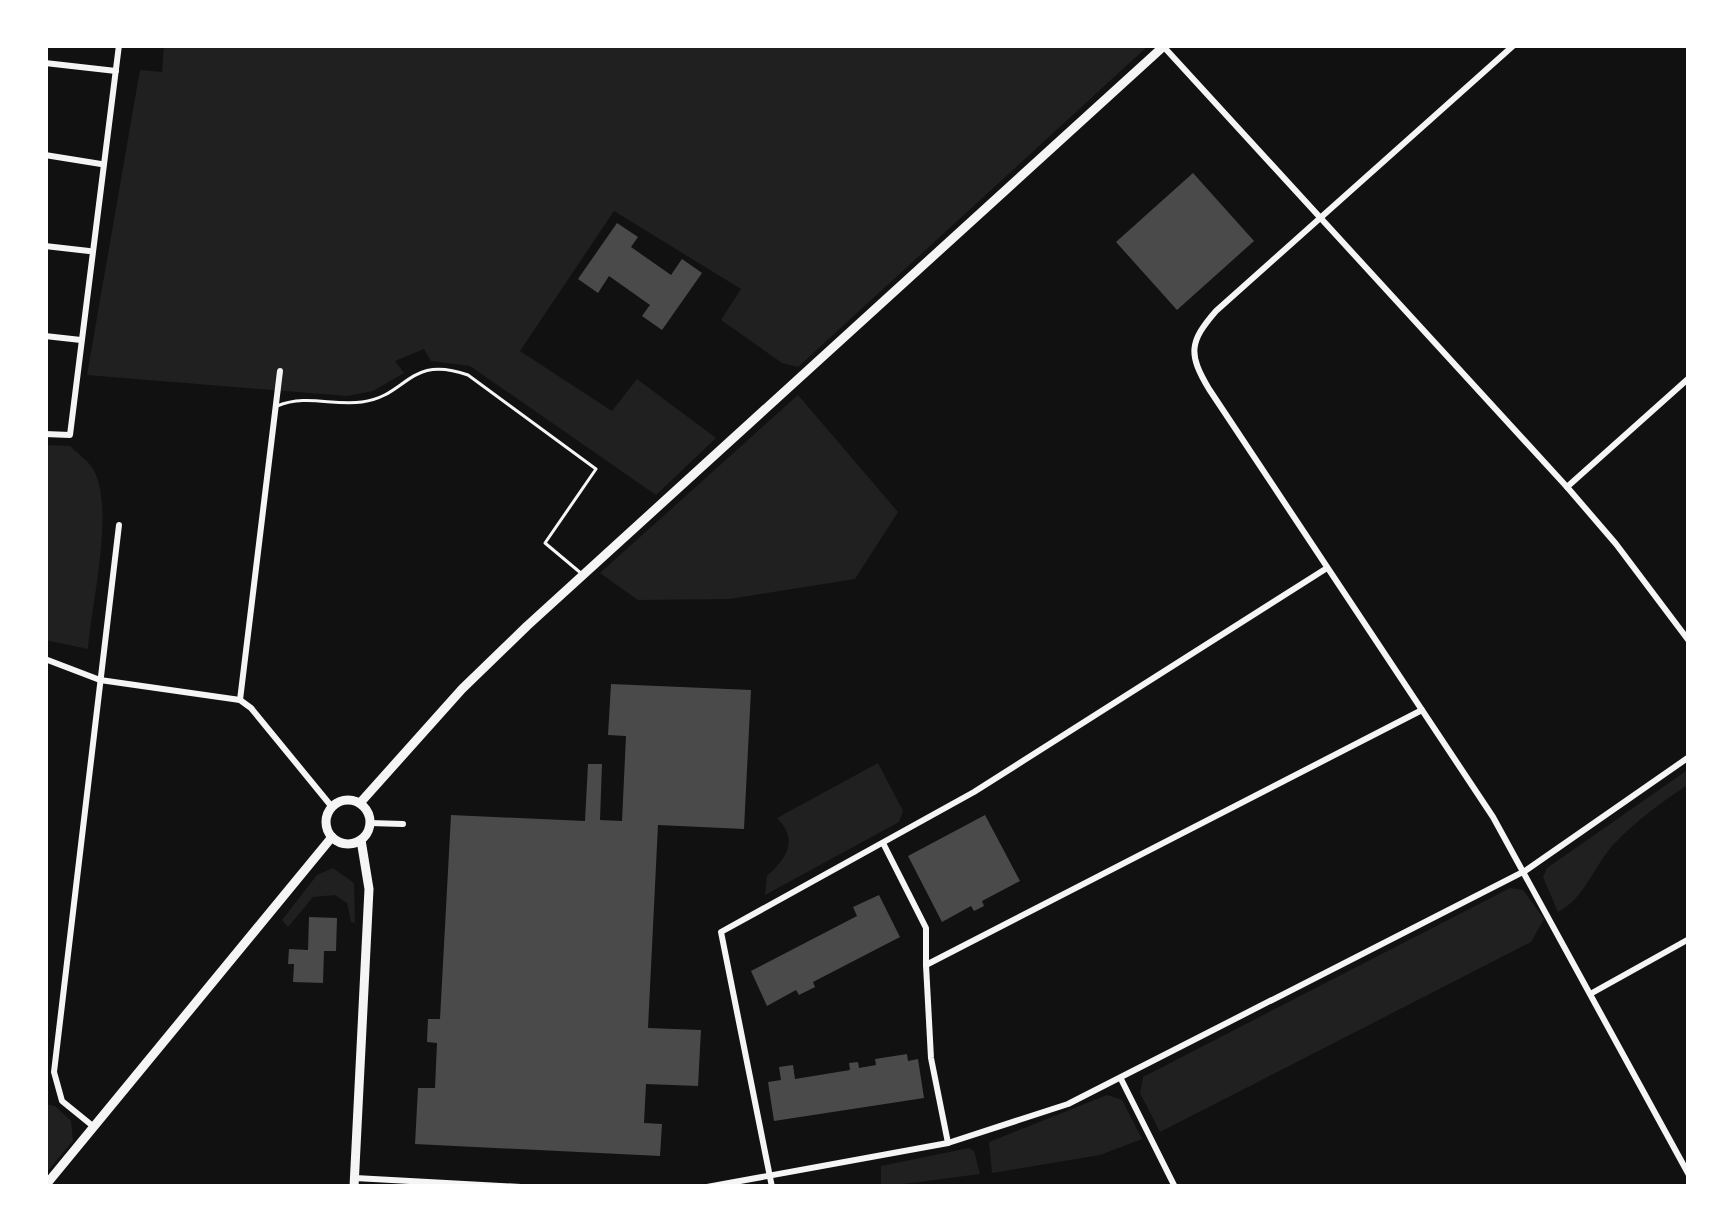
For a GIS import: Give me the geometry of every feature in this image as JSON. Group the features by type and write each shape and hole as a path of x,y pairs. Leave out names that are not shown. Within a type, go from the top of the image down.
{"main road":[{"path":"360,803 462,689 583,575 1164,46"},
{"path":"360,803 345,800 332,807 326,822 332,837 344,844 361,840"},
{"path":"354,1183 369,889 361,840 370,823 360,803"},
{"path":"45,1186 332,837"}],"street":[{"path":"45,434 70,435 119,45"},
{"path":"1514,45 1216,311 1200,331 1193,360 1525,871 1689,1175"},
{"path":"1164,46 1567,487 1689,641"},
{"path":"45,63 116,71"},
{"path":"45,155 101,164"},
{"path":"45,247 91,252"},
{"path":"45,336 81,340"},
{"path":"239,700 280,371"},
{"path":"1567,487 1689,378"},
{"path":"94,1127 62,1101 54,1072 118,525"},
{"path":"772,1187 722,932 974,792 1327,568"},
{"path":"45,659 100,680 239,700 251,708 332,807"},
{"path":"926,965 1422,710"},
{"path":"706,1187 948,1143 1031,1118 1121,1079 1525,871 1689,757"},
{"path":"370,823 403,824"},
{"path":"883,843 926,928 931,1058 948,1143"},
{"path":"1592,993 1689,939"},
{"path":"1121,1079 1175,1187"},
{"path":"354,1183 521,1187"}],"lane":[{"path":"277,406 309,398 363,402 424,369 448,368 468,375 596,469 545,544 583,575"}],"shaded area":[{"path":"164,45 1149,45 798,367 782,363 721,320 741,289 614,211 520,351 612,411 637,379 716,438 656,495 470,366 431,361 424,349 395,361 404,373 373,391 347,396 87,375 140,70 162,72"},
{"path":"798,395 898,512 855,579 729,599 638,600 600,573"},
{"path":"45,445 70,446 91,466 98,482 102,528 88,649 45,640"},
{"path":"878,763 903,811 899,822 765,895 767,876 788,848 788,834 777,818"},
{"path":"1689,769 1689,784 1621,836 1575,899 1558,912 1543,877 1547,868"},
{"path":"333,868 354,883 355,923 347,903 335,895 313,897 288,927 282,920 317,875"},
{"path":"1510,888 1523,890 1544,919 1531,942 1160,1132 1140,1093 1143,1077"},
{"path":"1107,1095 1122,1100 1142,1139 1100,1155 992,1173 989,1142"},
{"path":"45,1104 55,1106 71,1121 73,1141 45,1174"},
{"path":"969,1148 980,1174 881,1187 881,1166"}],"building":[{"path":"1193,173 1254,241 1177,310 1116,242"},
{"path":"617,223 638,237 631,247 671,275 682,259 702,273 662,330 642,316 650,305 609,276 598,293 578,279"},
{"path":"611,684 751,690 744,829 658,825 648,1028 701,1030 698,1086 646,1084 644,1123 662,1124 660,1156 415,1144 418,1088 435,1088 437,1043 427,1042 428,1019 440,1019 451,815 585,821 588,764 602,764 600,820 622,821 626,736 608,735"},
{"path":"985,815 1020,881 982,901 984,906 974,911 971,906 942,922 908,856"},
{"path":"879,895 900,937 813,982 815,987 799,995 796,990 767,1006 751,971 857,916 853,907"},
{"path":"309,917 337,918 336,951 324,951 323,983 293,982 294,964 288,964 289,949 308,950"},
{"path":"907,1054 908,1061 918,1059 924,1098 774,1121 768,1082 781,1080 779,1067 793,1065 795,1079 850,1070 849,1063 858,1062 859,1068 876,1065 875,1059"}]}
